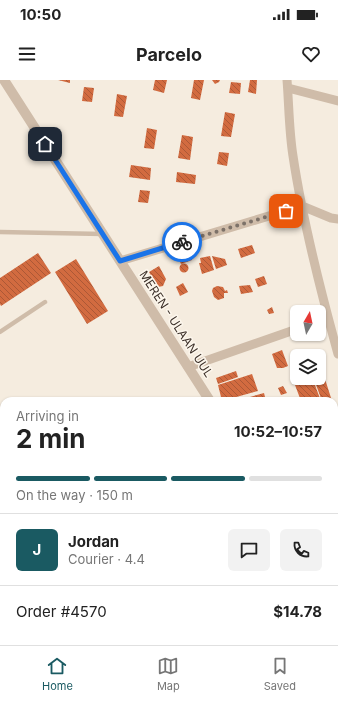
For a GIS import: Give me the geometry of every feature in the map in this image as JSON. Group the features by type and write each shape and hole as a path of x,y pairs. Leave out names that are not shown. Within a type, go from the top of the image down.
{"street":[{"name":"MEREN - ULAAN UUL","path":"4,80 207,397"},
{"path":"320,305 292,154 287,84 338,101"},
{"path":"120,261 302,206 338,219"},
{"path":"326,327 338,354"},
{"path":"188,367 290,331"}],"lane":[{"path":"0,232 103,234"},
{"path":"0,332 45,302"}],"building":[{"path":"58,80 70,80 70,83"},
{"path":"155,80 167,80 164,93 153,90"},
{"path":"194,80 204,80 200,100 191,98"},
{"path":"212,80 220,80 215,84"},
{"path":"250,80 257,80 256,94 248,92"},
{"path":"231,82 241,83 240,94 229,93"},
{"path":"84,87 94,88 92,102 82,101"},
{"path":"117,94 127,96 123,117 114,116"},
{"path":"225,112 235,114 231,137 221,136"},
{"path":"147,128 157,130 154,149 144,148"},
{"path":"182,135 193,137 190,160 178,158"},
{"path":"219,152 229,153 227,166 217,164"},
{"path":"131,165 151,168 150,180 129,177"},
{"path":"177,172 196,175 195,184 176,182"},
{"path":"140,190 150,191 148,203 138,202"},
{"path":"252,245 255,253 241,258 238,249"},
{"path":"38,253 51,273 1,306 0,278"},
{"path":"190,253 192,260 181,264 178,257"},
{"path":"210,256 214,270 202,274 199,263 201,263 200,258"},
{"path":"212,256 225,259 227,265 216,269"},
{"path":"76,259 108,311 87,324 55,272"},
{"path":"182,264 186,264 188,268 186,272 182,272 180,270 180,266"},
{"path":"159,266 166,279 163,286 158,287 149,272"},
{"path":"264,276 267,284 258,287 255,279"},
{"path":"183,283 188,292 180,296 176,287"},
{"path":"250,285 253,292 241,294 239,286"},
{"path":"217,286 223,287 228,293 224,293 224,298 218,300 214,297 212,291 213,288"},
{"path":"272,307 274,313 269,314 267,310"},
{"path":"282,350 288,366 277,368 272,354"},
{"path":"236,371 238,377 218,384 216,378"},
{"path":"252,374 258,391 236,397 221,397 218,385"},
{"path":"326,382 331,397 321,397 316,385 326,385"},
{"path":"295,385 315,385 319,397 300,397"},
{"path":"283,386 287,393 281,395 278,388"},
{"path":"264,393 265,397 250,397"}],"way so far":[{"path":"182,242 286,211"}],"route":[{"path":"45,144 120,261 182,242"}]}
